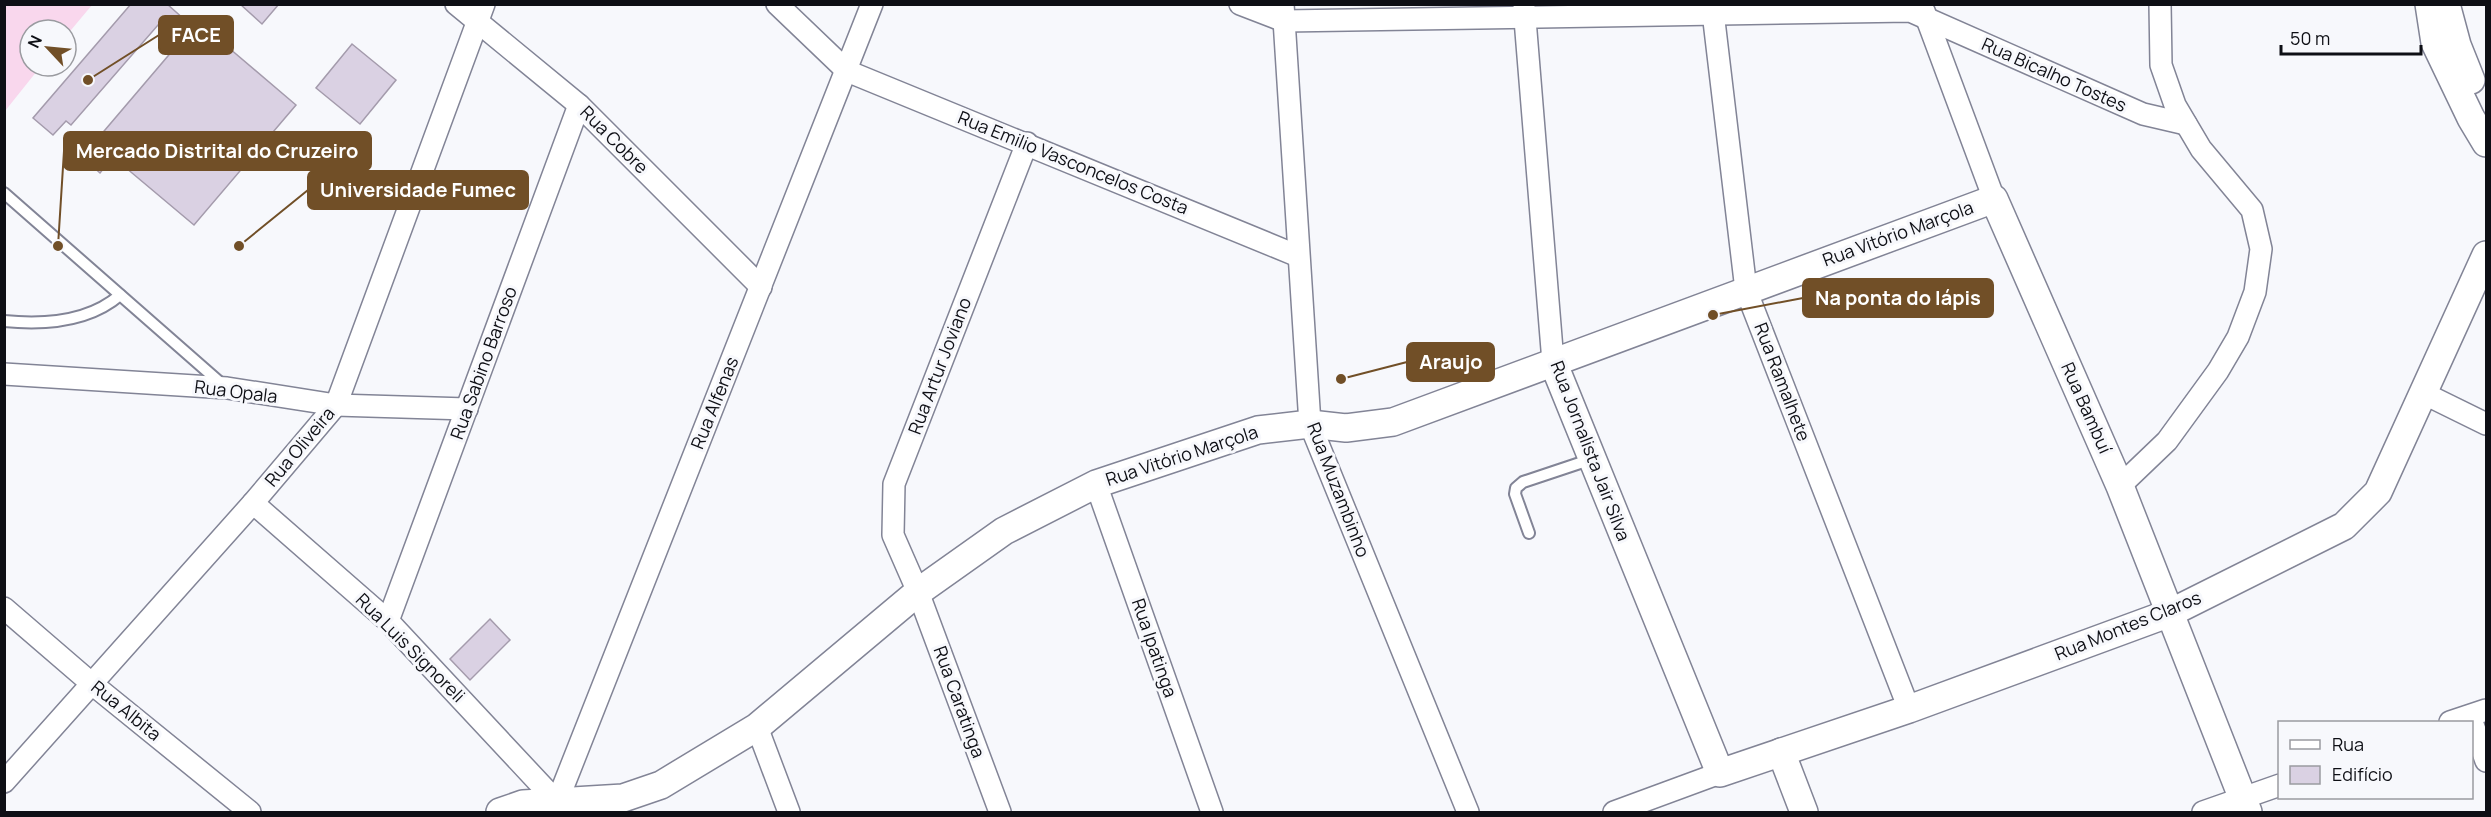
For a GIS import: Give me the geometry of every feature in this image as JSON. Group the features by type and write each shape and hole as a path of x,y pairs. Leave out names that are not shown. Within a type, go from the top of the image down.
{"street":[{"name":"Rua Cobre","path":"456,4 481,14 579,105 761,287"},
{"path":"777,4 847,71"},
{"name":"Rua Alfenas","path":"557,802 872,4"},
{"path":"1240,4 1284,13"},
{"path":"2120,486 2167,441 2218,371 2238,338 2255,292 2260,249 2252,210 2201,149 2175,105 2160,65 2160,4"},
{"path":"2430,4 2435,43 2470,118 2487,143"},
{"path":"2446,4 2469,76 2487,108"},
{"name":"Rua Ramalhete","path":"1713,10 1746,290 1909,709"},
{"name":"Rua Bicalho Tostes","path":"1284,13 1924,11 2143,114 2186,124"},
{"name":"Rua Bambuí","path":"1924,11 1994,199 2120,486 2245,805"},
{"name":"Rua Jornalista Jair Silva","path":"1525,12 1553,362 1720,773"},
{"name":"Rua Muzambinho","path":"1284,13 1310,424 1468,813"},
{"name":"Rua Oliveira","path":"4,782 253,503 336,405 481,14"},
{"name":"Rua Emilio Vasconcelos Costa","path":"847,71 1298,256"},
{"name":"Rua Sabino Barroso","path":"388,621 579,105"},
{"name":"Rua Artur Joviano","path":"918,592 893,535 894,484 1027,143"},
{"name":"Rua Vitório Marçola","path":"500,813 523,804 623,798 661,785 757,728 918,592 1004,531 1096,484 1258,430 1310,424 1346,428 1394,422 1994,199"},
{"name":"Rua Montes Claros","path":"1614,813 1720,773 1909,709 2170,613 2344,526 2378,492 2487,255"},
{"name":"Rua Opala","path":"4,374 226,388 336,405 467,409"},
{"path":"2422,393 2487,424"},
{"name":"Rua Ipatinga","path":"1096,484 1212,813"},
{"name":"Rua Luis Signoreli","path":"253,503 388,621 557,802"},
{"name":"Rua Caratinga","path":"918,592 1000,813"},
{"name":"Rua Albita","path":"4,608 91,683 250,813"},
{"path":"2473,726 2487,761"},
{"path":"757,728 789,813"},
{"path":"1781,752 1804,813"},
{"path":"2203,813 2245,805 2278,785"}],"lane":[{"path":"4,193 226,388"},
{"path":"4,321 61,320 89,314 107,307 120,295"},
{"path":"1529,533 1515,494 1516,488 1523,482 1592,459"}],"shaded area":[{"path":"5,4 92,5 78,22 78,18 18,18 18,78 31,78 5,111"}],"building":[{"path":"131,4 167,4 194,28 202,19 219,33 216,37 296,105 194,225 113,157 100,173 82,157 179,43 158,25 71,125 66,121 53,135 33,118 67,78 78,78 78,66"},
{"path":"240,4 279,4 262,24"},
{"path":"352,44 396,80 360,124 316,88"},
{"path":"490,619 510,640 470,680 450,659"}],"place":[{"name":"FACE","path":"88,80"},
{"name":"Mercado Distrital do Cruzeiro","path":"58,246"},
{"name":"Universidade Fumec","path":"239,246"},
{"name":"Na ponta do lápis","path":"1713,315"},
{"name":"Araujo","path":"1341,379"}]}
